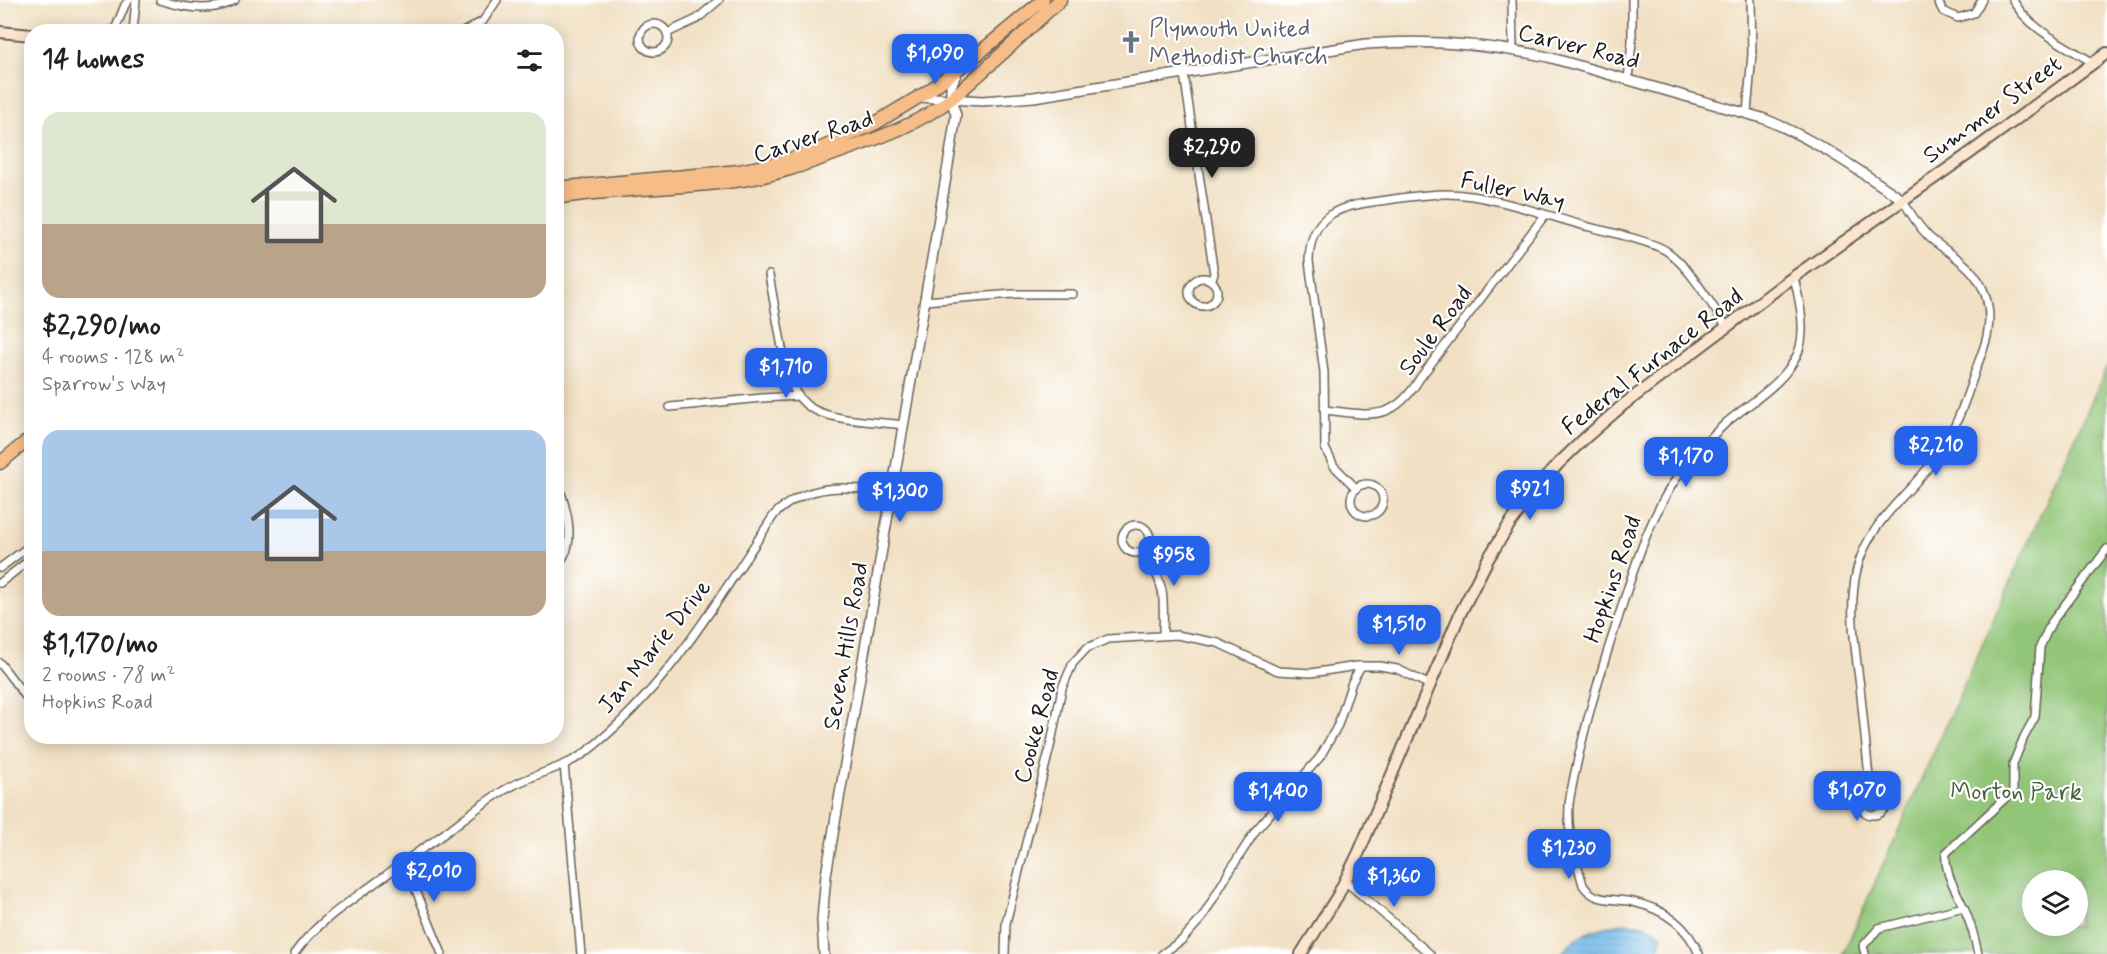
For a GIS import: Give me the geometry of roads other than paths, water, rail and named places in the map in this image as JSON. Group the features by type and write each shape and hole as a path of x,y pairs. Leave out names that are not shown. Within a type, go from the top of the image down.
{"highway":[{"name":"Carver Road","path":"564,187 713,174 779,163 817,150 854,134 918,97 958,70 1043,0"},
{"path":"951,99 1060,0"},
{"name":"Carver Road","path":"564,197 718,183 777,173 850,149 895,130 951,99"},
{"path":"0,463 24,444"}],"main road":[{"path":"0,32 24,34"},
{"name":"Summer Street","path":"1903,200 2107,53"},
{"name":"Federal Furnace Road","path":"1301,954 1319,928 1364,841 1460,614 1488,559 1534,491 1585,438 1623,405 1794,276 1903,200"}],"street":[{"path":"117,24 129,0"},
{"path":"134,24 136,0"},
{"path":"160,0 206,8 222,7 236,0"},
{"path":"478,24 483,21 497,0"},
{"path":"668,33 697,19 719,0"},
{"path":"1512,0 1513,50"},
{"path":"1628,79 1632,42 1632,0"},
{"path":"1747,113 1752,54 1751,0"},
{"path":"1937,0 1943,11 1958,18 1974,13 1982,0"},
{"path":"2013,0 2032,24 2092,62"},
{"path":"649,26 662,27 668,33 668,43 662,50 648,51 642,44 642,32 649,26"},
{"name":"Carver Road","path":"951,99 982,101 1034,97 1336,48 1390,43 1446,42 1513,50 1548,57 1747,113 1806,137 1903,200"},
{"name":"Seven Hills Road","path":"825,954 822,920 826,875 956,115 951,99 951,86 958,70"},
{"path":"1184,74 1214,273 1211,281 1217,292 1215,300 1206,306 1196,305 1190,298 1191,285 1202,278 1211,281"},
{"path":"918,97 951,99"},
{"name":"Fuller Way","path":"1356,488 1337,470 1327,454 1324,442 1323,357 1309,261 1317,227 1329,214 1353,204 1449,194 1482,198 1545,215 1666,250 1683,265 1727,327"},
{"path":"1873,789 1869,777 1854,638 1852,610 1856,570 1861,554 1880,522 1932,464 1948,438 1961,412 1980,356 1988,332 1989,316 1984,294 1972,272 1961,260 1927,235 1903,200"},
{"name":"Soule Road","path":"1325,410 1368,413 1386,412 1397,407 1410,395 1420,378 1545,215"},
{"path":"769,275 786,370 790,384 799,396 808,406 831,416 903,425"},
{"name":"Hopkins Road","path":"1700,954 1687,932 1671,916 1634,903 1599,898 1588,893 1583,885 1568,829 1568,813 1594,694 1629,582 1655,513 1688,462 1702,446 1783,375 1798,352 1801,329 1794,276"},
{"path":"924,301 1014,294 1072,294"},
{"path":"670,407 799,396"},
{"path":"1367,484 1378,489 1383,500 1377,511 1367,516 1353,509 1350,498 1356,488 1367,484"},
{"name":"Jan Marie Drive","path":"294,954 311,932 338,909 404,861 510,786 564,764 584,753 616,726 654,684 703,623 774,515 783,506 805,493 836,488 867,489 891,494"},
{"path":"564,508 569,544 564,555"},
{"path":"1130,526 1141,526 1149,533 1150,543 1143,552 1132,553 1123,546 1123,535 1130,526"},
{"path":"1978,954 1964,907 1948,874 1945,864 1946,853 2013,790 2013,764 2035,717 2040,647 2051,623 2107,549"},
{"path":"0,568 24,550"},
{"path":"1143,552 1155,569 1161,585 1164,603 1163,635"},
{"path":"0,583 24,564"},
{"name":"Cooke Road","path":"1005,954 1006,923 1051,743 1062,688 1070,669 1082,652 1099,642 1163,635 1191,636 1218,643 1269,668 1289,673 1320,673 1361,666 1380,666 1397,669 1430,685"},
{"path":"0,663 24,694"},
{"path":"1162,954 1182,940 1202,918 1256,830 1320,757 1338,725 1352,682 1361,666"},
{"path":"564,764 581,954"},
{"path":"404,861 442,954"},
{"path":"1345,881 1430,954"},
{"path":"1865,954 1863,946 1879,928 1964,907"}],"water":[{"path":"1622,923 1654,929 1662,937 1658,954 1562,954 1581,936"}],"place":[{"name":"Plymouth United Methodist Church","path":"1131,42"}],"park label":[{"name":"Morton Park","path":"2016,791"}]}
